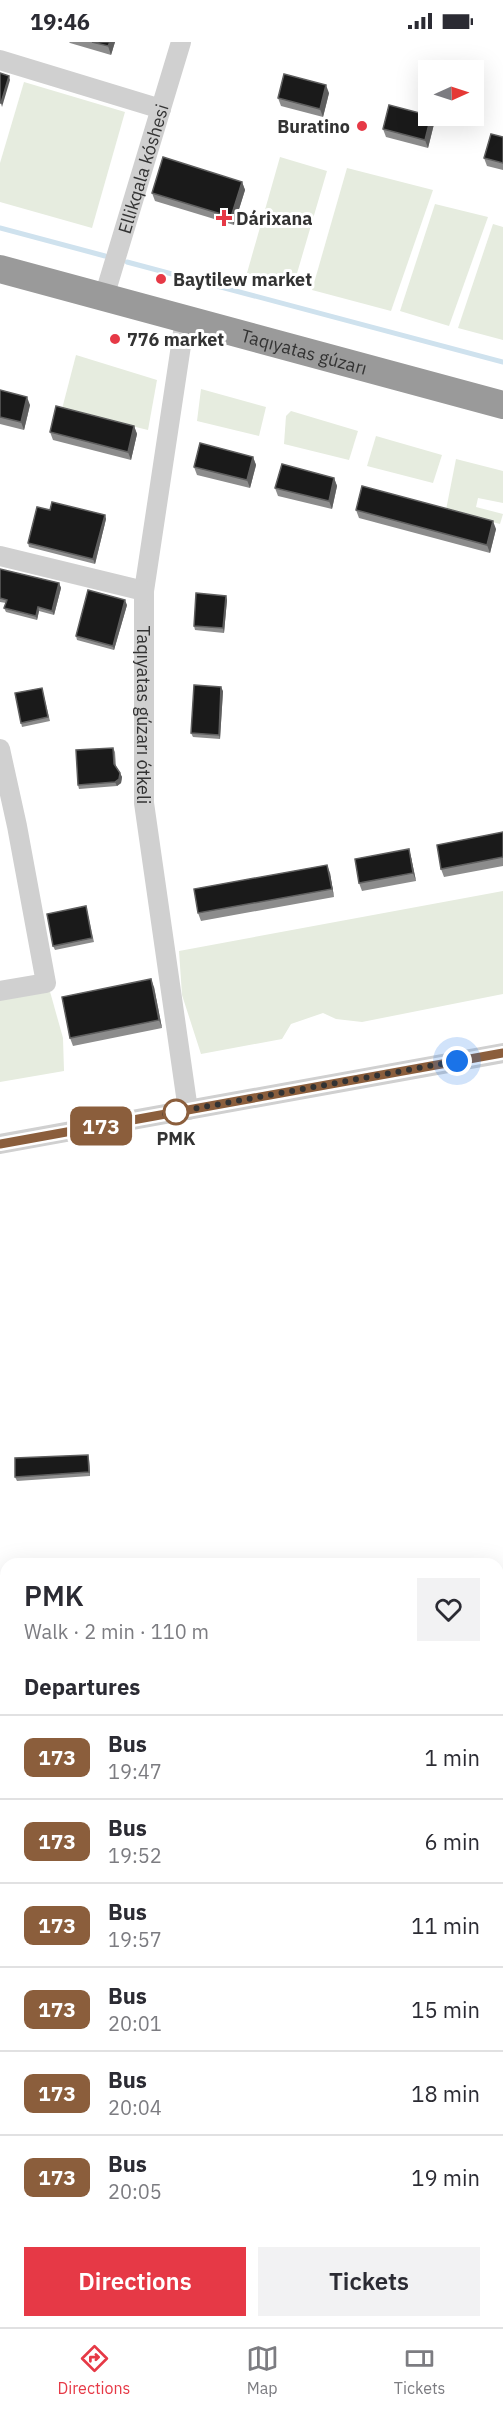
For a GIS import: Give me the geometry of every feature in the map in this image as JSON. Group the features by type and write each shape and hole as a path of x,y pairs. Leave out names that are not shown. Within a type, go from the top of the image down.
{"highway":[{"name":"Taqıyatas gúzarı","path":"0,269 503,405"}],"street":[{"name":"Ellikqala kóshesi","path":"104,297 181,42"},
{"path":"0,60 161,109"},
{"name":"Taqıyatas gúzarı ótkeli","path":"185,319 144,591 144,803 188,1110"},
{"path":"0,556 144,591"},
{"path":"0,750 17,826 46,982 0,991"},
{"path":"0,1144 503,1053"}],"shaded area":[{"path":"24,82 125,112 92,228 0,202 0,163"},
{"path":"280,157 327,171 293,287 247,273"},
{"path":"347,168 433,190 391,311 312,290"},
{"path":"435,204 488,217 449,326 400,311"},
{"path":"493,224 503,227 503,340 458,328"},
{"path":"76,355 157,380 148,430 62,409"},
{"path":"201,389 266,407 259,436 197,421"},
{"path":"291,411 358,431 349,460 284,444 286,416"},
{"path":"376,436 442,455 433,483 367,466"},
{"path":"456,459 503,471 503,503 478,498 476,507 503,514 500,524 446,510"},
{"path":"503,891 503,994 362,1022 336,1019 323,1013 291,1024 282,1039 201,1054 182,995 179,951"},
{"path":"49,988 63,1038 64,1071 0,1082 0,997"}],"building":[{"path":"92,42 110,42 108,46"},
{"path":"0,73 9,76 1,103 0,103"},
{"path":"284,74 326,85 320,109 278,98"},
{"path":"389,105 418,113 418,126 428,126 425,140 383,129"},
{"path":"491,134 503,137 503,163 484,158"},
{"path":"163,157 242,182 231,217 152,193"},
{"path":"0,390 27,397 21,422 0,417"},
{"path":"56,406 134,426 128,452 50,432"},
{"path":"200,443 253,457 247,480 194,467"},
{"path":"282,464 334,478 329,501 275,488"},
{"path":"362,486 493,521 487,545 356,510"},
{"path":"52,502 105,515 93,559 28,543 37,507 50,510"},
{"path":"0,569 59,583 52,611 38,607 36,616 4,608 7,600 0,598"},
{"path":"88,590 125,600 113,646 76,636"},
{"path":"196,593 226,596 223,628 194,626"},
{"path":"194,685 221,687 219,735 191,733"},
{"path":"42,688 48,717 21,723 15,693"},
{"path":"113,748 114,764 120,773 119,779 115,782 78,785 76,750"},
{"path":"503,832 503,857 441,869 437,845"},
{"path":"409,849 413,873 359,883 355,859"},
{"path":"327,865 332,889 198,913 194,889"},
{"path":"86,906 92,938 53,946 47,914"},
{"path":"151,979 159,1020 70,1038 62,997"},
{"path":"88,1455 89,1472 15,1477 15,1458"}],"waterway":[{"path":"0,228 105,256"},
{"path":"127,262 503,362"}],"bus line":[{"name":"173","path":"0,1144 503,1053"}],"place":[{"name":"Buratino","path":"362,126"},
{"name":"Dárixana","path":"224,218"},
{"name":"Baytilew market","path":"161,279"},
{"name":"776 market","path":"115,339"},
{"name":"PMK","path":"176,1112"}],"route":[{"path":"176,1112 165,1114 457,1061"}]}
